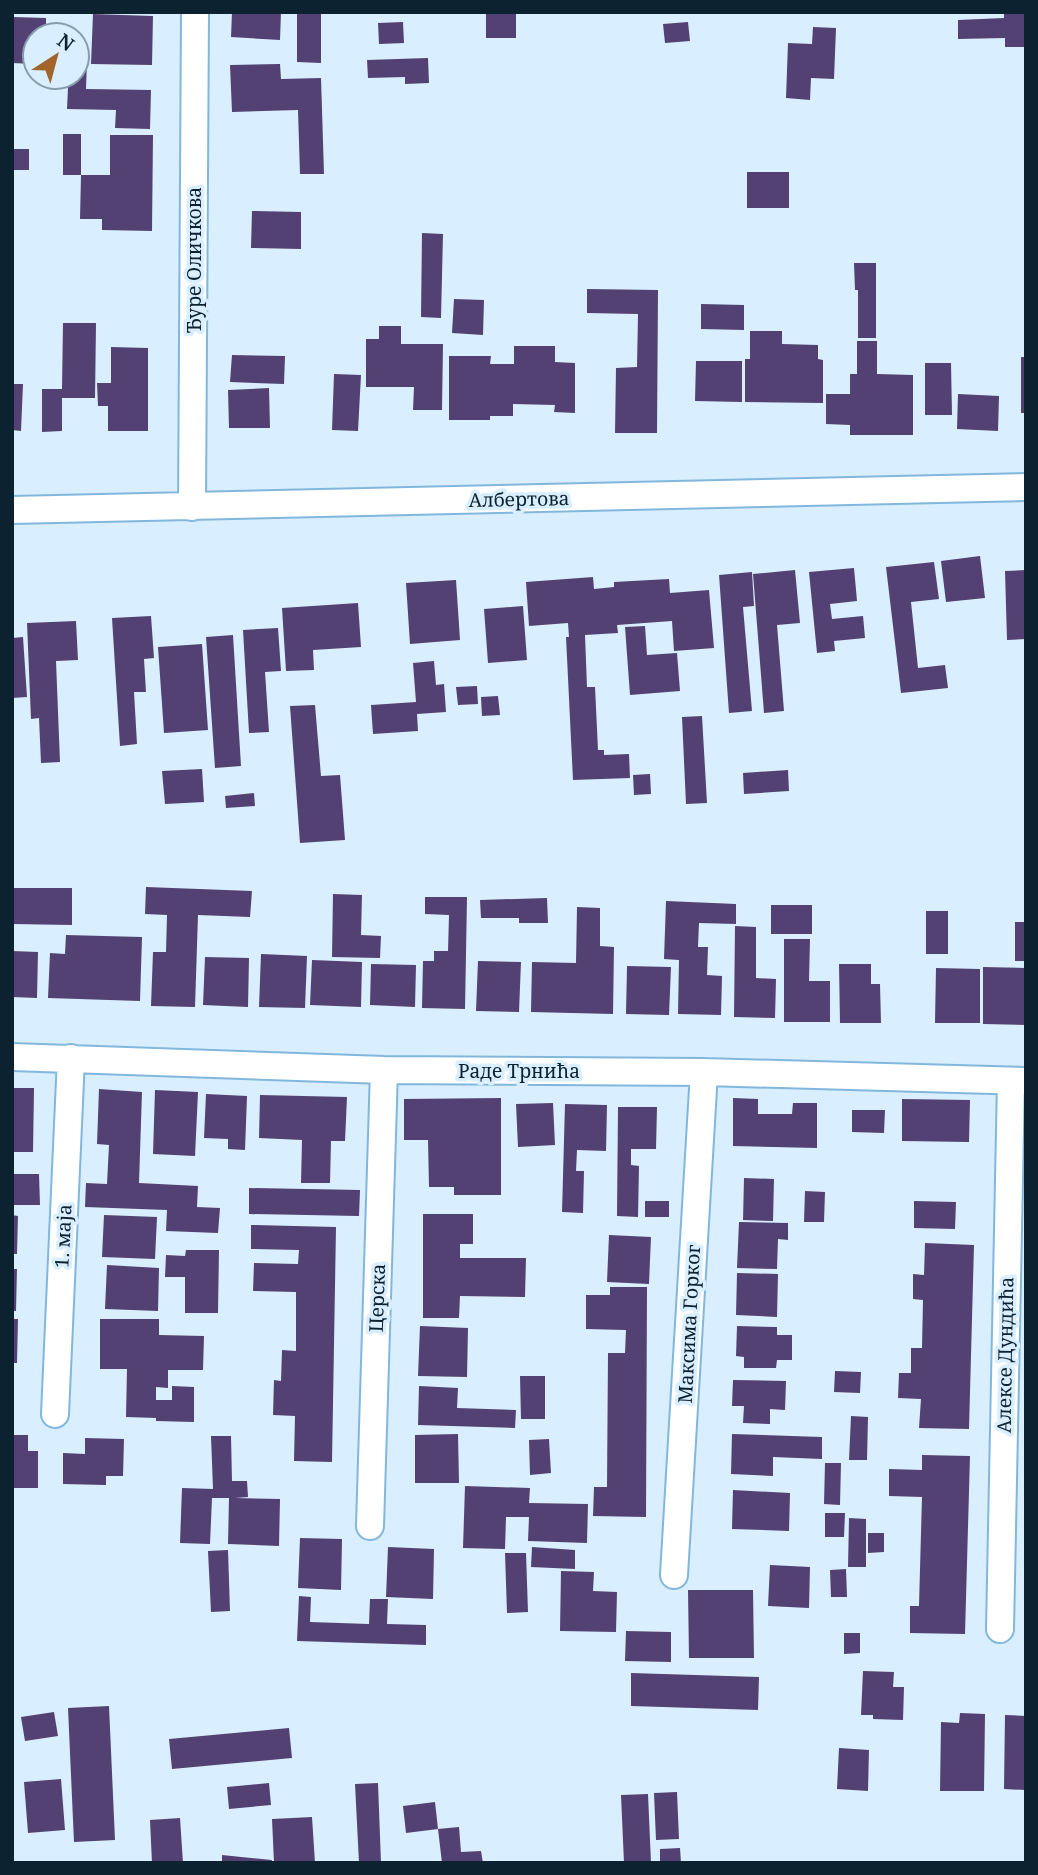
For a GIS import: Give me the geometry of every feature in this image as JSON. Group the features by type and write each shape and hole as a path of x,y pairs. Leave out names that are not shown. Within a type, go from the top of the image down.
{"street":[{"name":"Ђуре Оличкова","path":"192,507 195,12"},
{"name":"Албертова","path":"12,510 1026,487"},
{"name":"Раде Трнића","path":"12,1057 384,1070 705,1072 1018,1081"},
{"name":"1. маја","path":"55,1414 71,1058"},
{"name":"Церска","path":"370,1526 384,1070"},
{"name":"Максима Горког","path":"674,1575 705,1072"},
{"name":"Алексе Дундића","path":"1000,1629 1018,1081"}],"building":[{"path":"232,12 281,12 280,40 231,37"},
{"path":"297,12 321,12 321,63 297,62"},
{"path":"486,12 516,12 516,38 486,38"},
{"path":"1004,12 1026,12 1026,47 1005,47 1005,38 958,39 958,20 1004,18"},
{"path":"93,14 153,16 152,65 91,64"},
{"path":"13,17 46,18 46,21 21,21 21,63 12,63"},
{"path":"403,22 404,43 379,44 378,23"},
{"path":"688,22 690,41 665,43 663,24"},
{"path":"813,27 836,28 834,79 811,78 810,100 786,98 788,43 812,44"},
{"path":"428,58 429,83 405,84 405,77 368,78 367,60"},
{"path":"280,64 281,79 321,78 324,174 300,174 298,110 232,112 230,65"},
{"path":"151,90 150,129 115,128 116,110 67,109 68,91"},
{"path":"63,134 81,134 81,175 63,175"},
{"path":"110,135 153,135 152,231 102,230 102,219 80,219 81,175 110,175"},
{"path":"12,149 29,149 29,170 12,170"},
{"path":"747,172 789,172 789,208 747,208"},
{"path":"252,211 301,212 301,249 251,248"},
{"path":"422,233 443,234 441,318 421,317"},
{"path":"854,263 876,263 876,338 858,338 858,290 855,290"},
{"path":"587,289 658,290 657,433 615,433 616,368 637,367 638,314 587,313"},
{"path":"454,299 484,300 483,335 452,333"},
{"path":"701,304 744,305 744,330 701,329"},
{"path":"63,323 96,323 95,398 62,398 62,431 42,432 42,389 62,389"},
{"path":"379,326 401,326 401,344 443,344 442,410 413,410 414,387 366,387 366,339 379,339"},
{"path":"750,331 782,331 782,344 818,345 818,359 823,360 823,403 745,402 745,359 750,359"},
{"path":"857,341 877,341 877,374 913,375 913,435 850,435 850,425 826,424 826,394 850,394 850,374 857,374"},
{"path":"514,346 555,346 555,362 575,363 575,413 554,412 555,405 513,404 513,416 490,416 490,420 449,420 449,356 491,356 490,364 514,364"},
{"path":"111,347 148,348 148,431 108,431 108,406 98,406 97,383 111,383"},
{"path":"232,355 285,356 284,384 230,382"},
{"path":"1021,357 1026,357 1026,413 1021,413"},
{"path":"696,361 742,361 742,402 695,401"},
{"path":"925,363 951,363 952,415 925,415"},
{"path":"334,374 361,375 358,431 332,430"},
{"path":"12,384 23,384 21,431 12,430"},
{"path":"269,388 270,428 229,428 228,390"},
{"path":"958,394 999,396 998,431 957,429"},
{"path":"980,556 985,598 946,602 941,561"},
{"path":"934,562 939,599 911,602 918,668 945,665 948,688 901,693 886,567"},
{"path":"854,568 857,601 830,604 832,619 863,616 865,638 834,641 835,651 817,653 809,572"},
{"path":"795,570 800,623 777,625 784,711 764,713 753,574"},
{"path":"1026,570 1026,639 1007,640 1005,571"},
{"path":"752,572 754,606 743,607 752,711 729,713 719,575"},
{"path":"593,577 594,589 614,587 614,582 669,579 670,593 709,590 714,648 674,651 672,621 617,625 618,633 585,635 587,687 595,687 598,750 604,750 604,755 629,754 630,778 573,780 566,637 569,637 568,623 529,626 526,582"},
{"path":"456,580 460,640 410,644 406,583"},
{"path":"358,603 361,647 313,650 314,670 286,671 282,608"},
{"path":"523,606 527,660 488,663 484,609"},
{"path":"151,616 154,658 144,659 146,692 134,692 137,744 120,746 112,618"},
{"path":"76,621 78,660 56,661 60,762 41,763 39,718 31,719 27,623"},
{"path":"645,626 647,655 677,653 680,691 630,695 625,627"},
{"path":"278,628 281,671 265,672 269,732 249,733 243,630"},
{"path":"233,635 241,766 215,768 206,637"},
{"path":"23,637 27,697 12,698 12,638"},
{"path":"202,644 208,730 164,733 158,647"},
{"path":"434,661 436,685 444,684 446,712 417,714 418,731 373,734 371,705 416,702 413,663"},
{"path":"477,686 478,704 458,705 456,687"},
{"path":"498,696 500,715 482,716 481,697"},
{"path":"315,705 321,776 340,775 345,840 300,843 290,706"},
{"path":"702,716 707,803 686,804 682,717"},
{"path":"202,769 204,802 165,804 162,771"},
{"path":"788,770 789,791 744,794 743,773"},
{"path":"650,774 651,794 634,795 633,775"},
{"path":"254,793 255,806 226,808 225,796"},
{"path":"146,887 252,891 250,917 198,915 195,1007 151,1006 153,952 166,952 167,915 145,914"},
{"path":"12,888 72,888 72,925 12,924"},
{"path":"333,894 362,895 361,935 381,936 380,958 332,957"},
{"path":"425,897 467,897 465,1009 422,1008 423,961 434,961 434,951 448,951 449,915 425,914"},
{"path":"547,898 548,923 519,923 519,918 481,918 480,900"},
{"path":"666,901 736,904 736,924 699,923 698,947 708,947 707,975 722,976 721,1015 678,1014 679,960 664,959"},
{"path":"771,905 812,905 812,934 771,934"},
{"path":"577,907 600,908 600,946 614,947 613,1014 531,1012 532,962 576,963"},
{"path":"926,911 948,911 948,954 926,954"},
{"path":"1015,922 1026,922 1026,961 1015,961"},
{"path":"735,926 756,927 756,978 776,979 775,1018 734,1017"},
{"path":"66,935 142,937 140,1001 48,998 50,953 65,954"},
{"path":"784,939 810,939 809,981 830,981 830,1022 784,1022"},
{"path":"12,951 38,952 37,998 12,997"},
{"path":"261,954 307,956 305,1008 259,1007"},
{"path":"205,957 249,958 248,1007 203,1005"},
{"path":"312,960 362,962 361,1007 310,1005"},
{"path":"478,961 521,962 519,1012 476,1011"},
{"path":"371,964 416,965 415,1007 370,1005"},
{"path":"839,964 871,964 871,984 880,984 881,1023 840,1023"},
{"path":"627,966 671,967 669,1015 626,1014"},
{"path":"983,967 1026,968 1026,1025 983,1024"},
{"path":"936,968 980,969 980,1023 935,1023"},
{"path":"12,1088 34,1088 33,1152 12,1152"},
{"path":"99,1089 142,1092 139,1183 198,1186 197,1207 220,1208 218,1233 166,1231 167,1210 85,1207 86,1183 107,1184 109,1145 97,1144"},
{"path":"155,1090 198,1092 195,1156 153,1154"},
{"path":"206,1094 247,1096 245,1150 228,1149 228,1139 204,1138"},
{"path":"260,1095 347,1097 345,1141 331,1141 330,1183 301,1183 302,1140 259,1138"},
{"path":"501,1098 501,1195 454,1195 454,1187 429,1187 428,1140 404,1140 404,1099"},
{"path":"733,1098 758,1099 758,1114 792,1114 793,1103 817,1103 817,1148 733,1146"},
{"path":"902,1099 970,1100 969,1142 902,1141"},
{"path":"553,1103 555,1145 518,1147 516,1104"},
{"path":"565,1104 607,1105 606,1151 577,1150 576,1171 584,1171 583,1213 562,1212"},
{"path":"618,1107 657,1107 656,1149 631,1149 631,1165 639,1166 638,1217 617,1216"},
{"path":"852,1110 885,1110 884,1133 852,1132"},
{"path":"12,1174 39,1174 40,1205 12,1205"},
{"path":"744,1178 774,1179 773,1221 743,1220"},
{"path":"249,1188 360,1190 359,1216 249,1214"},
{"path":"805,1191 825,1192 824,1222 804,1222"},
{"path":"645,1201 669,1201 669,1217 645,1217"},
{"path":"914,1201 956,1202 955,1229 914,1228"},
{"path":"423,1214 473,1214 473,1244 460,1244 460,1258 526,1258 525,1297 460,1296 459,1318 423,1318"},
{"path":"12,1215 18,1216 17,1254 12,1254"},
{"path":"104,1215 157,1217 155,1259 102,1257"},
{"path":"739,1222 788,1223 788,1240 778,1239 777,1269 737,1268"},
{"path":"251,1225 336,1227 332,1462 294,1461 295,1416 273,1415 274,1380 281,1381 282,1350 296,1351 296,1292 253,1291 254,1263 298,1264 299,1250 251,1249"},
{"path":"609,1235 651,1237 649,1284 607,1282"},
{"path":"925,1243 974,1245 969,1429 919,1428 921,1399 898,1398 899,1373 911,1373 911,1348 922,1348 923,1300 913,1299 913,1274 924,1275"},
{"path":"186,1250 219,1250 218,1313 185,1313 185,1277 165,1277 166,1255 185,1256"},
{"path":"107,1265 159,1268 158,1311 105,1309"},
{"path":"12,1269 17,1269 16,1311 12,1311"},
{"path":"737,1273 778,1274 777,1317 736,1315"},
{"path":"610,1287 647,1287 646,1517 593,1516 594,1487 607,1487 608,1353 625,1353 626,1330 586,1329 586,1295 610,1295"},
{"path":"12,1319 18,1319 17,1363 12,1363"},
{"path":"100,1319 159,1319 159,1335 204,1336 203,1370 168,1370 168,1388 156,1387 156,1400 172,1400 172,1386 194,1387 194,1422 126,1417 127,1369 100,1369"},
{"path":"420,1326 468,1328 467,1377 418,1376"},
{"path":"737,1326 777,1327 777,1335 792,1335 792,1360 777,1360 776,1368 744,1368 744,1357 736,1356"},
{"path":"835,1371 861,1372 860,1393 834,1392"},
{"path":"520,1376 545,1376 545,1419 521,1419"},
{"path":"733,1380 786,1381 785,1410 770,1409 770,1424 743,1423 744,1406 732,1406"},
{"path":"419,1386 458,1388 457,1408 516,1410 515,1428 418,1425"},
{"path":"851,1416 868,1417 867,1460 849,1460"},
{"path":"458,1434 459,1483 415,1483 415,1435"},
{"path":"732,1434 822,1437 822,1459 773,1457 773,1476 731,1474"},
{"path":"12,1435 28,1435 28,1451 38,1451 38,1488 12,1488"},
{"path":"211,1436 231,1436 232,1481 247,1481 248,1497 235,1498 280,1499 279,1546 228,1544 229,1498 212,1498 210,1544 180,1543 182,1488 213,1489"},
{"path":"85,1438 124,1439 123,1476 106,1476 106,1485 63,1484 63,1453 85,1454"},
{"path":"549,1439 551,1473 530,1475 529,1440"},
{"path":"922,1455 970,1456 965,1634 910,1633 910,1606 919,1606 922,1497 889,1496 889,1469 922,1470"},
{"path":"825,1463 841,1463 840,1505 824,1504"},
{"path":"465,1486 530,1488 529,1503 588,1504 587,1543 528,1541 529,1517 506,1517 505,1549 463,1548"},
{"path":"733,1490 790,1493 789,1531 732,1529"},
{"path":"825,1513 845,1513 844,1537 825,1537"},
{"path":"849,1518 866,1519 866,1567 848,1567"},
{"path":"868,1533 884,1533 884,1552 868,1553"},
{"path":"300,1538 342,1539 341,1590 298,1588"},
{"path":"388,1547 434,1549 433,1599 386,1597"},
{"path":"532,1547 575,1550 575,1569 531,1567"},
{"path":"228,1550 230,1611 211,1612 208,1551"},
{"path":"505,1553 526,1553 528,1612 507,1613"},
{"path":"770,1565 810,1567 809,1608 768,1606"},
{"path":"846,1569 847,1597 831,1597 830,1570"},
{"path":"561,1571 594,1572 593,1591 617,1592 616,1632 560,1631"},
{"path":"688,1590 753,1590 754,1658 689,1658"},
{"path":"299,1596 311,1597 310,1622 369,1624 370,1599 388,1599 387,1624 426,1625 426,1645 297,1641"},
{"path":"626,1631 671,1632 671,1662 625,1661"},
{"path":"844,1633 860,1633 860,1653 844,1654"},
{"path":"863,1671 894,1672 893,1687 904,1687 903,1720 873,1719 873,1715 861,1715"},
{"path":"631,1673 759,1677 758,1710 631,1706"},
{"path":"109,1706 115,1840 74,1842 68,1708"},
{"path":"54,1712 58,1736 25,1741 21,1717"},
{"path":"960,1713 985,1714 984,1791 940,1791 941,1722 959,1723"},
{"path":"1005,1715 1026,1716 1026,1790 1004,1789"},
{"path":"289,1728 292,1758 172,1769 169,1739"},
{"path":"839,1748 869,1750 868,1791 837,1789"},
{"path":"61,1779 65,1830 28,1833 24,1782"},
{"path":"269,1783 271,1805 229,1809 227,1787"},
{"path":"378,1783 381,1863 359,1863 355,1784"},
{"path":"677,1792 679,1839 656,1840 654,1793"},
{"path":"648,1794 651,1863 624,1863 621,1795"},
{"path":"435,1802 438,1829 406,1833 403,1806"},
{"path":"312,1817 315,1863 274,1863 272,1819"},
{"path":"180,1818 183,1863 152,1863 150,1820"},
{"path":"459,1827 461,1852 481,1851 483,1863 442,1863 438,1829"},
{"path":"680,1848 681,1863 660,1863 660,1849"},
{"path":"222,1855 272,1860 271,1863 222,1863"}]}
